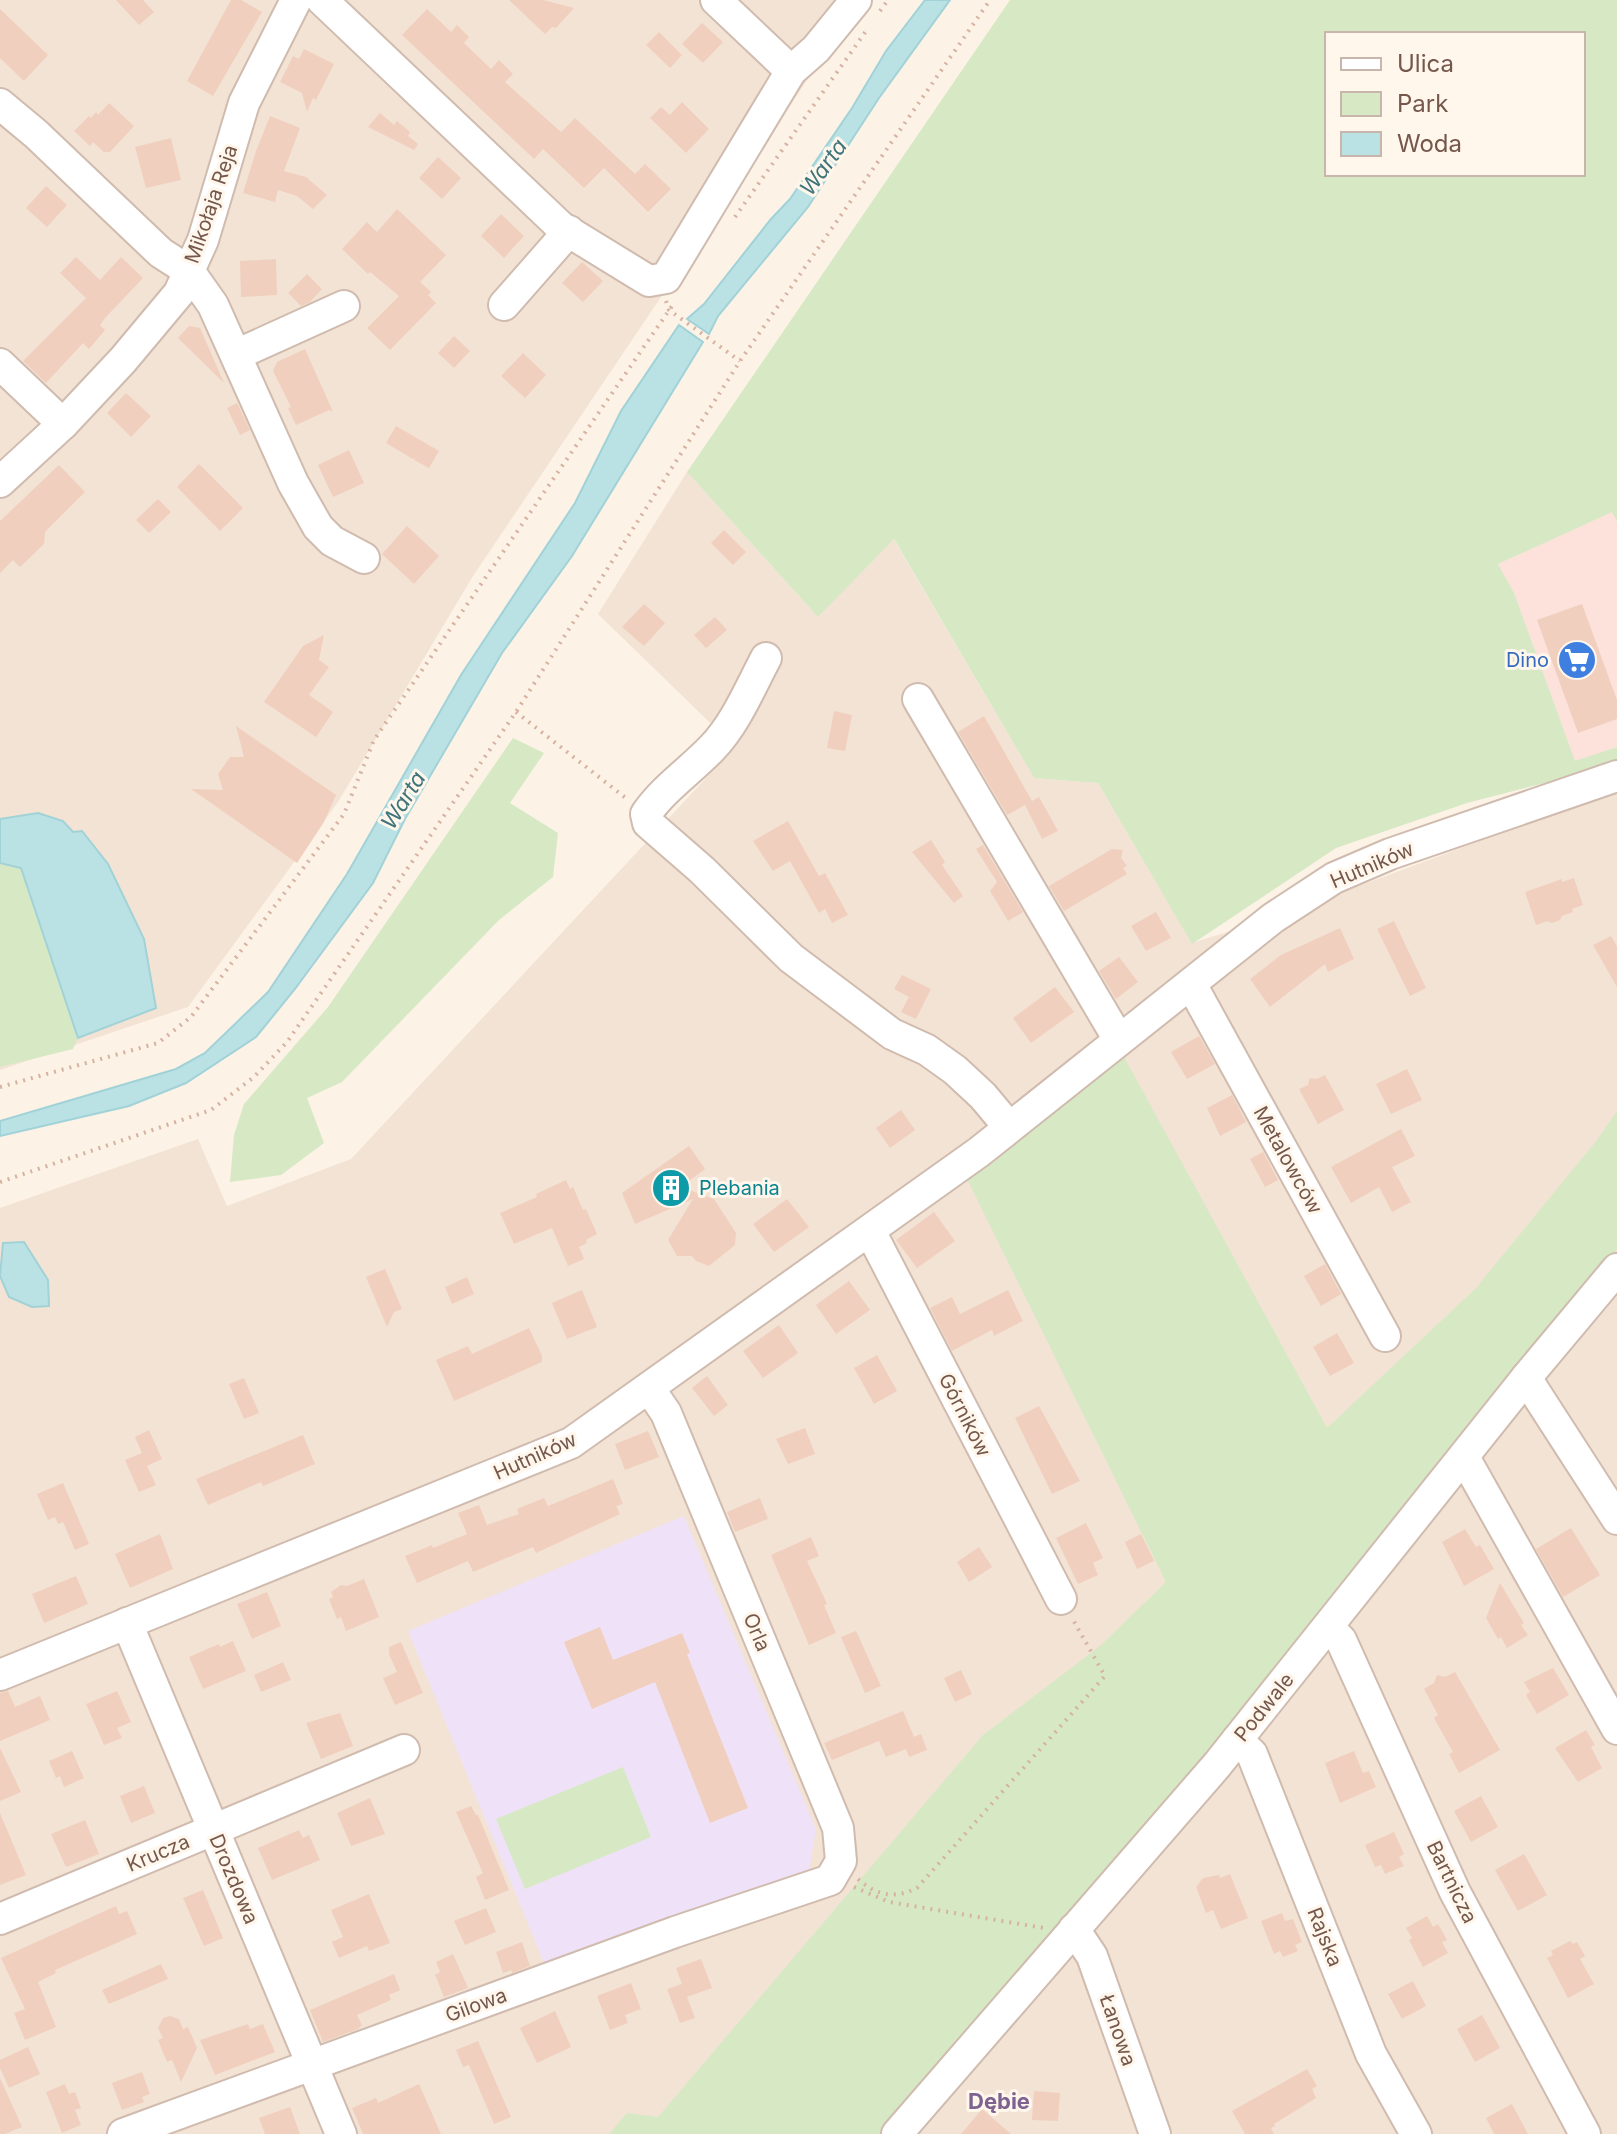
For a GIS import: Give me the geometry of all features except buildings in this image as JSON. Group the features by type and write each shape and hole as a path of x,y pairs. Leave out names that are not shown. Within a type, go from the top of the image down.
{"street":[{"name":"Mikołaja Reja","path":"0,482 63,424 123,360 179,293 203,240 244,103 296,0"},
{"path":"322,0 569,231 649,281 666,278 791,71 816,49 869,12"},
{"path":"716,0 791,71"},
{"path":"0,104 36,134 161,253 189,271 213,305 293,483 318,527 332,541 364,558"},
{"path":"504,305 569,231"},
{"path":"236,355 344,306"},
{"path":"0,364 63,424"},
{"path":"766,658 733,720 713,747 657,798 646,814 648,823 702,870 791,958 892,1034 927,1050 955,1070 983,1096 1008,1126"},
{"path":"918,699 1119,1040"},
{"name":"Hutników","path":"0,1675 571,1443 979,1152 1273,918 1334,878 1390,854 1617,776"},
{"name":"Metalowców","path":"1191,984 1385,1336"},
{"name":"Górników","path":"870,1231 1061,1599"},
{"name":"Podwale","path":"897,2134 1237,1740 1617,1269"},
{"path":"1526,1378 1617,1519"},
{"name":"Orla","path":"649,1388 666,1413 838,1828 836,1871"},
{"path":"1464,1457 1617,1729"},
{"name":"Drozdowa","path":"127,1623 341,2134"},
{"name":"Bartnicza","path":"1328,1627 1341,1640 1455,1892 1585,2134"},
{"name":"Rajska","path":"1237,1740 1252,1754 1371,2054 1416,2134"},
{"name":"Krucza","path":"0,1919 404,1750"},
{"name":"Gilowa","path":"123,2134 836,1871"},
{"name":"Łanowa","path":"1074,1929 1092,1956 1155,2134"}],"path":[{"path":"732,221 869,12 888,0"},
{"path":"0,1182 211,1110 254,1077 287,1042 516,712 740,361 990,0"},
{"path":"0,1087 158,1043 191,1017 344,814 374,740 678,297"},
{"path":"669,310 740,361"},
{"path":"516,712 646,814"},
{"path":"836,1871 881,1894 901,1895 917,1888 1105,1676 1061,1599"},
{"path":"836,1871 889,1902 1052,1929 1074,1929"}],"shaded area":[{"path":"0,0 861,0 473,576 338,802 188,1007 0,1070"},
{"path":"687,472 818,617 893,538 1034,778 1098,783 1192,943 1273,918 1617,790 1617,2134 0,2134 0,1208 198,1139 227,1206 351,1159 735,747 598,614"},
{"path":"1612,511 1617,522 1617,747 1575,762 1514,594 1498,564"},
{"path":"684,1516 816,1829 808,1877 546,1968 408,1631"}],"green space":[{"path":"1010,0 1617,0 1617,522 1612,512 1498,564 1514,593 1575,761 1617,747 1617,762 1467,803 1336,848 1192,944 1098,783 1034,778 894,539 818,617 687,472"},
{"path":"513,738 544,753 510,803 558,833 553,877 499,920 342,1082 307,1098 324,1143 281,1175 230,1182 234,1135 244,1104 328,1007"},
{"path":"0,863 21,868 78,1038 73,1049 0,1067"},
{"path":"1123,1055 1327,1428 1476,1288 1597,1140 1617,1111 1617,1249 1287,1662 884,2134 609,2134 627,2113 658,2117 983,1735 1100,1646 1166,1582 966,1177"},
{"path":"623,1767 651,1837 525,1889 496,1819"}],"water":[{"name":"Warta","path":"925,0 950,0 879,98 808,207 718,316 709,334 687,319 704,304 790,199 852,108 886,51"},
{"name":"Warta","path":"679,325 703,342 572,556 502,653 405,819 373,883 256,1037 186,1083 129,1106 0,1136 0,1121 176,1069 205,1053 268,992 347,874 461,675 575,503 621,411"},
{"path":"38,813 63,821 73,832 82,831 108,864 144,939 156,1008 78,1038 21,868 0,863 0,819"},
{"path":"24,1242 48,1280 49,1306 32,1307 9,1297 0,1276 3,1243"}],"place":[{"name":"Dino","path":"1577,660"},
{"name":"Plebania","path":"671,1188"}],"district":[{"name":"Dębie","path":"999,2101"}]}
